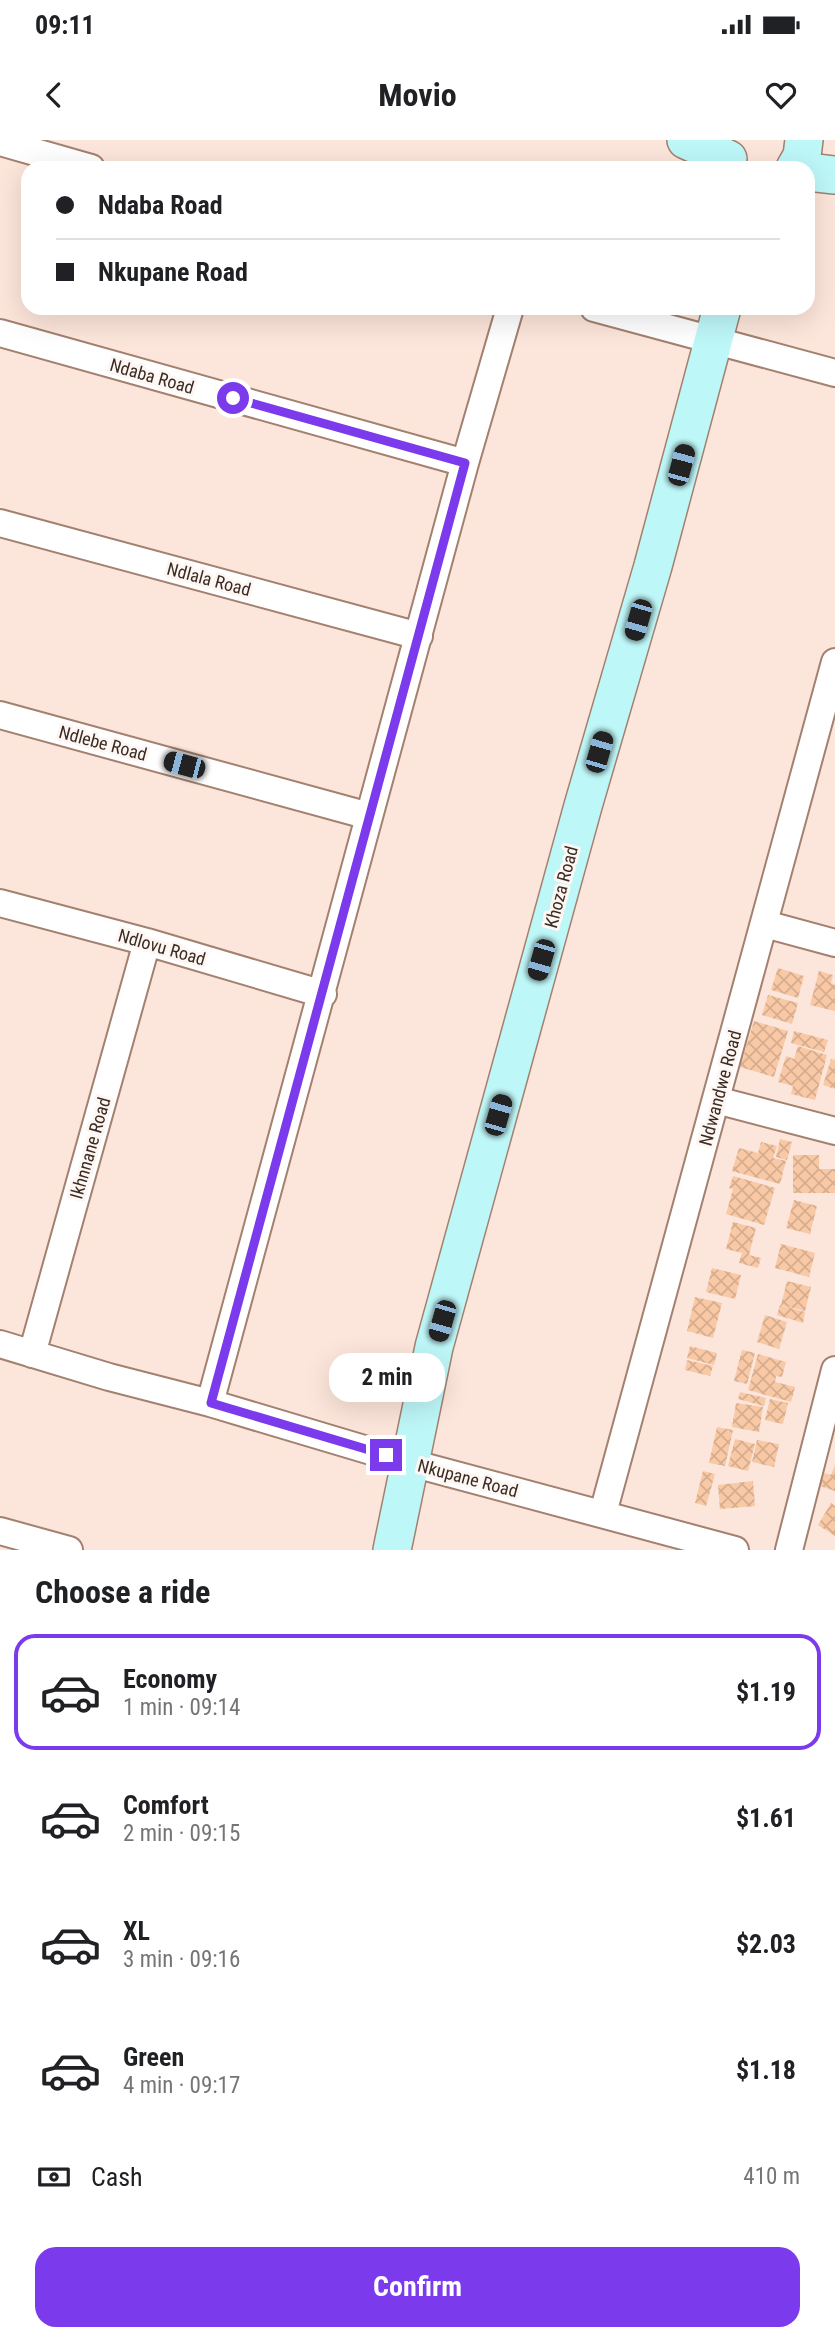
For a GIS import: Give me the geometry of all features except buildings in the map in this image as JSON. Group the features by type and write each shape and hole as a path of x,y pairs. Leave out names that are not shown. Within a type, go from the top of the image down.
{"street":[{"path":"687,140 730,160"},
{"path":"799,161 804,140"},
{"path":"820,140 835,147"},
{"path":"0,142 66,161"},
{"path":"815,173 835,175"},
{"path":"211,1403 465,463 508,315"},
{"path":"652,315 718,323 835,373"},
{"name":"Khoza Road","path":"392,1550 434,1347 583,806 653,566 718,323"},
{"name":"Ndaba Road","path":"0,333 465,463"},
{"name":"Ndlala Road","path":"0,523 419,636"},
{"name":"Ndwandwe Road","path":"603,1513 765,924 823,750 835,662"},
{"name":"Ndlebe Road","path":"0,715 369,816"},
{"name":"Ndlovu Road","path":"0,903 147,942 323,994"},
{"path":"765,924 835,943"},
{"name":"Ikhnnane Road","path":"32,1354 147,942"},
{"path":"716,1100 835,1131"},
{"name":"Nkupane Road","path":"0,1345 211,1403 411,1463 735,1550"},
{"path":"789,1550 835,1370"},
{"path":"0,1531 69,1550"}],"route":[{"path":"233,398 465,463 211,1403 386,1455"}]}
